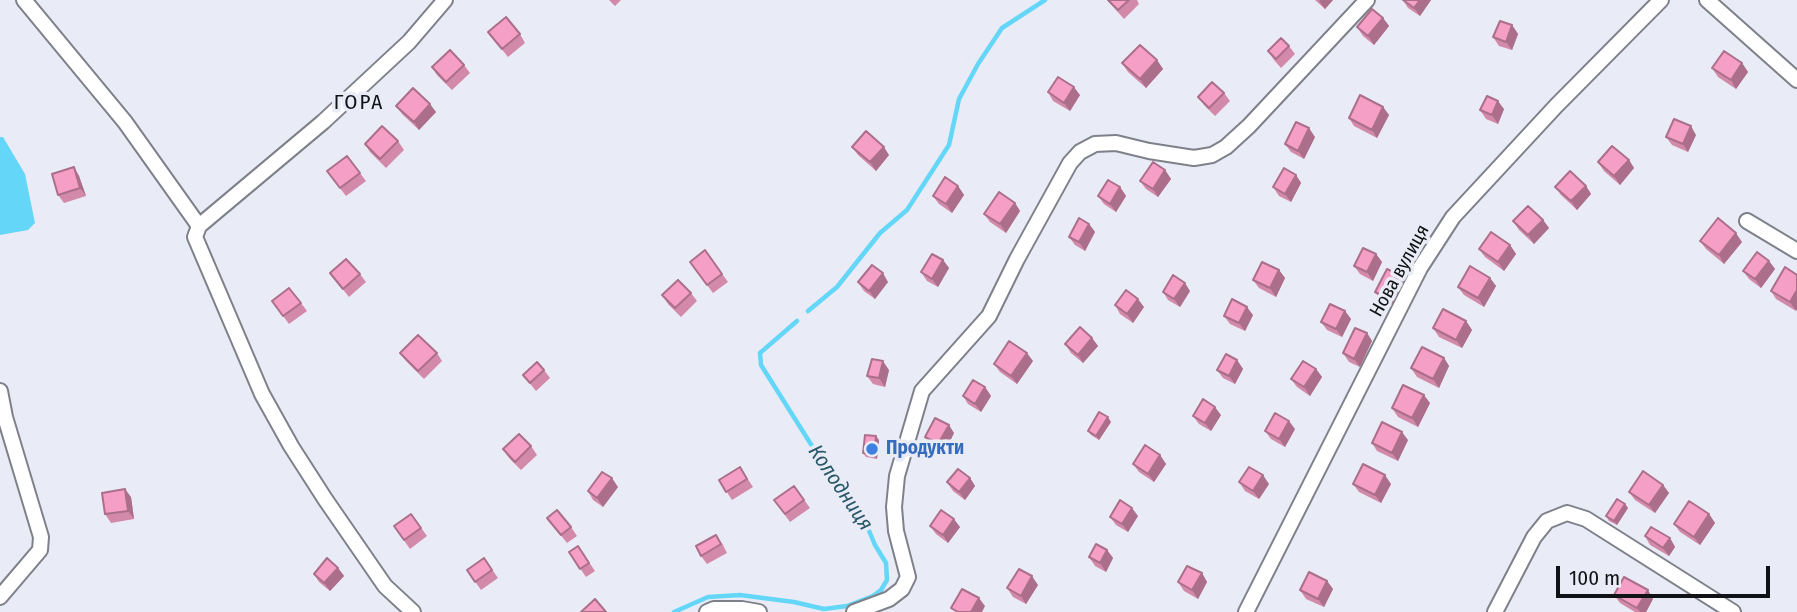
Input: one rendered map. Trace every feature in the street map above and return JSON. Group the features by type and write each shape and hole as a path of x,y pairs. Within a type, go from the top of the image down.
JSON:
{"street":[{"path":"24,0 125,122 199,226"},
{"path":"413,612 385,586 325,499 262,394 195,237 199,226 323,122 410,42 445,0"},
{"path":"854,612 889,599 902,589 908,578 894,507 897,476 922,391 989,316 1070,163 1080,152 1095,144 1116,143 1194,158 1212,155 1249,127 1367,0"},
{"name":"Нова вулиця","path":"1245,612 1420,268 1453,217 1556,106 1661,0"},
{"path":"1707,0 1797,80"},
{"path":"1747,221 1797,251"},
{"path":"0,391 5,417 41,537 40,551 0,597"},
{"path":"1495,612 1534,537 1547,521 1567,513 1586,519 1732,612"},
{"path":"707,612 714,609 759,612"}],"water":[{"path":"0,137 3,137 25,174 35,223 28,230 0,235"}],"building":[{"path":"1108,0 1129,0 1118,10"},
{"path":"1403,0 1420,0 1414,8"},
{"path":"1372,9 1383,18 1368,36 1357,27"},
{"path":"506,17 520,34 502,49 488,32"},
{"path":"1500,21 1512,25 1506,42 1493,37"},
{"path":"1281,38 1289,46 1276,59 1268,51"},
{"path":"1140,45 1157,60 1140,79 1122,63"},
{"path":"450,50 464,65 446,82 432,67"},
{"path":"1724,51 1742,63 1731,80 1712,68"},
{"path":"1058,77 1074,87 1064,103 1048,92"},
{"path":"1212,82 1224,93 1209,108 1198,97"},
{"path":"413,88 430,104 414,122 396,106"},
{"path":"1360,95 1383,107 1372,130 1349,118"},
{"path":"1487,96 1498,101 1492,115 1480,110"},
{"path":"1674,119 1691,126 1683,144 1666,137"},
{"path":"1296,122 1309,128 1298,151 1285,144"},
{"path":"382,126 398,141 380,159 365,144"},
{"path":"866,131 884,147 870,162 852,147"},
{"path":"1612,146 1629,160 1614,176 1598,162"},
{"path":"347,156 360,173 340,188 327,171"},
{"path":"1153,162 1165,170 1153,189 1140,181"},
{"path":"74,167 80,188 58,195 52,174"},
{"path":"1284,168 1296,175 1285,194 1273,187"},
{"path":"1570,171 1586,186 1571,201 1555,187"},
{"path":"945,177 958,186 946,204 933,196"},
{"path":"1108,180 1120,187 1110,204 1098,196"},
{"path":"999,192 1015,203 1000,224 984,214"},
{"path":"1528,206 1543,220 1528,235 1513,221"},
{"path":"1079,218 1089,224 1079,242 1069,237"},
{"path":"1718,218 1736,233 1719,255 1700,241"},
{"path":"1491,232 1510,245 1498,262 1479,249"},
{"path":"1363,248 1376,254 1367,272 1354,266"},
{"path":"705,250 722,274 707,285 690,262"},
{"path":"1757,252 1769,261 1755,279 1743,271"},
{"path":"932,254 943,260 932,279 921,272"},
{"path":"346,259 360,274 343,289 330,273"},
{"path":"1262,262 1279,270 1270,288 1253,280"},
{"path":"872,265 883,273 869,291 858,282"},
{"path":"1470,266 1490,278 1478,298 1458,287"},
{"path":"1785,267 1797,275 1797,290 1790,302 1771,291"},
{"path":"1387,269 1397,274 1385,297 1375,292"},
{"path":"1173,275 1185,283 1174,299 1163,292"},
{"path":"678,280 691,293 675,308 662,295"},
{"path":"289,288 301,303 283,316 272,301"},
{"path":"1126,290 1138,299 1127,314 1115,305"},
{"path":"1232,299 1247,307 1239,323 1224,316"},
{"path":"1330,304 1345,311 1336,329 1321,322"},
{"path":"1443,309 1466,321 1456,340 1433,328"},
{"path":"1080,327 1092,338 1078,355 1065,344"},
{"path":"1355,328 1367,333 1354,359 1343,353"},
{"path":"418,335 437,353 418,371 400,353"},
{"path":"1009,341 1027,353 1011,376 994,364"},
{"path":"1422,347 1444,358 1433,379 1411,368"},
{"path":"1226,354 1237,360 1229,376 1217,370"},
{"path":"872,359 883,361 879,378 867,376"},
{"path":"1303,361 1316,369 1304,387 1291,379"},
{"path":"537,362 544,370 530,383 523,375"},
{"path":"973,380 985,387 975,404 963,396"},
{"path":"1403,385 1424,395 1412,418 1392,408"},
{"path":"1203,399 1215,407 1205,423 1193,416"},
{"path":"1099,412 1108,417 1096,436 1088,431"},
{"path":"1275,413 1289,421 1279,439 1265,431"},
{"path":"935,418 949,425 938,444 925,437"},
{"path":"1382,422 1402,432 1392,453 1372,443"},
{"path":"519,434 531,446 515,462 503,449"},
{"path":"865,435 876,436 874,455 863,453"},
{"path":"1145,445 1160,455 1148,474 1133,464"},
{"path":"1363,464 1385,475 1375,495 1353,484"},
{"path":"740,467 747,479 726,492 719,480"},
{"path":"1249,467 1263,475 1253,491 1239,482"},
{"path":"958,469 970,478 959,492 947,482"},
{"path":"1643,471 1663,485 1649,505 1629,492"},
{"path":"602,472 612,478 597,498 588,491"},
{"path":"794,486 804,500 785,514 774,500"},
{"path":"125,489 128,511 105,514 102,493"},
{"path":"1617,499 1625,504 1614,521 1606,516"},
{"path":"1120,500 1132,508 1122,524 1110,517"},
{"path":"1689,501 1709,514 1694,537 1674,524"},
{"path":"557,510 571,527 561,535 547,518"},
{"path":"941,510 954,519 943,535 930,526"},
{"path":"411,514 421,528 404,540 394,526"},
{"path":"1651,527 1670,538 1663,548 1645,536"},
{"path":"716,535 721,544 701,556 696,546"},
{"path":"1096,544 1107,550 1100,563 1089,557"},
{"path":"578,546 589,563 580,569 569,552"},
{"path":"327,558 338,568 324,583 314,574"},
{"path":"484,558 492,570 475,582 467,570"},
{"path":"1187,566 1202,573 1192,590 1178,582"},
{"path":"1019,569 1032,576 1021,596 1007,588"},
{"path":"1309,572 1327,581 1318,599 1300,590"},
{"path":"1624,577 1648,590 1637,608 1614,595"},
{"path":"962,589 979,598 971,612 958,612 951,608"},
{"path":"595,599 606,612 581,612"}],"waterway":[{"name":"Колодниця","path":"808,311 837,287 880,233 907,210 949,145 959,99 978,64 1002,28 1045,0"},
{"name":"Колодниця","path":"674,612 708,597 740,595 824,609 847,606 873,596 887,580 886,563 862,514 836,484 761,365 760,353 797,321"}],"place":[{"name":"Продукти","path":"872,449"}],"district":[{"name":"ГОРА","path":"359,103"}]}
